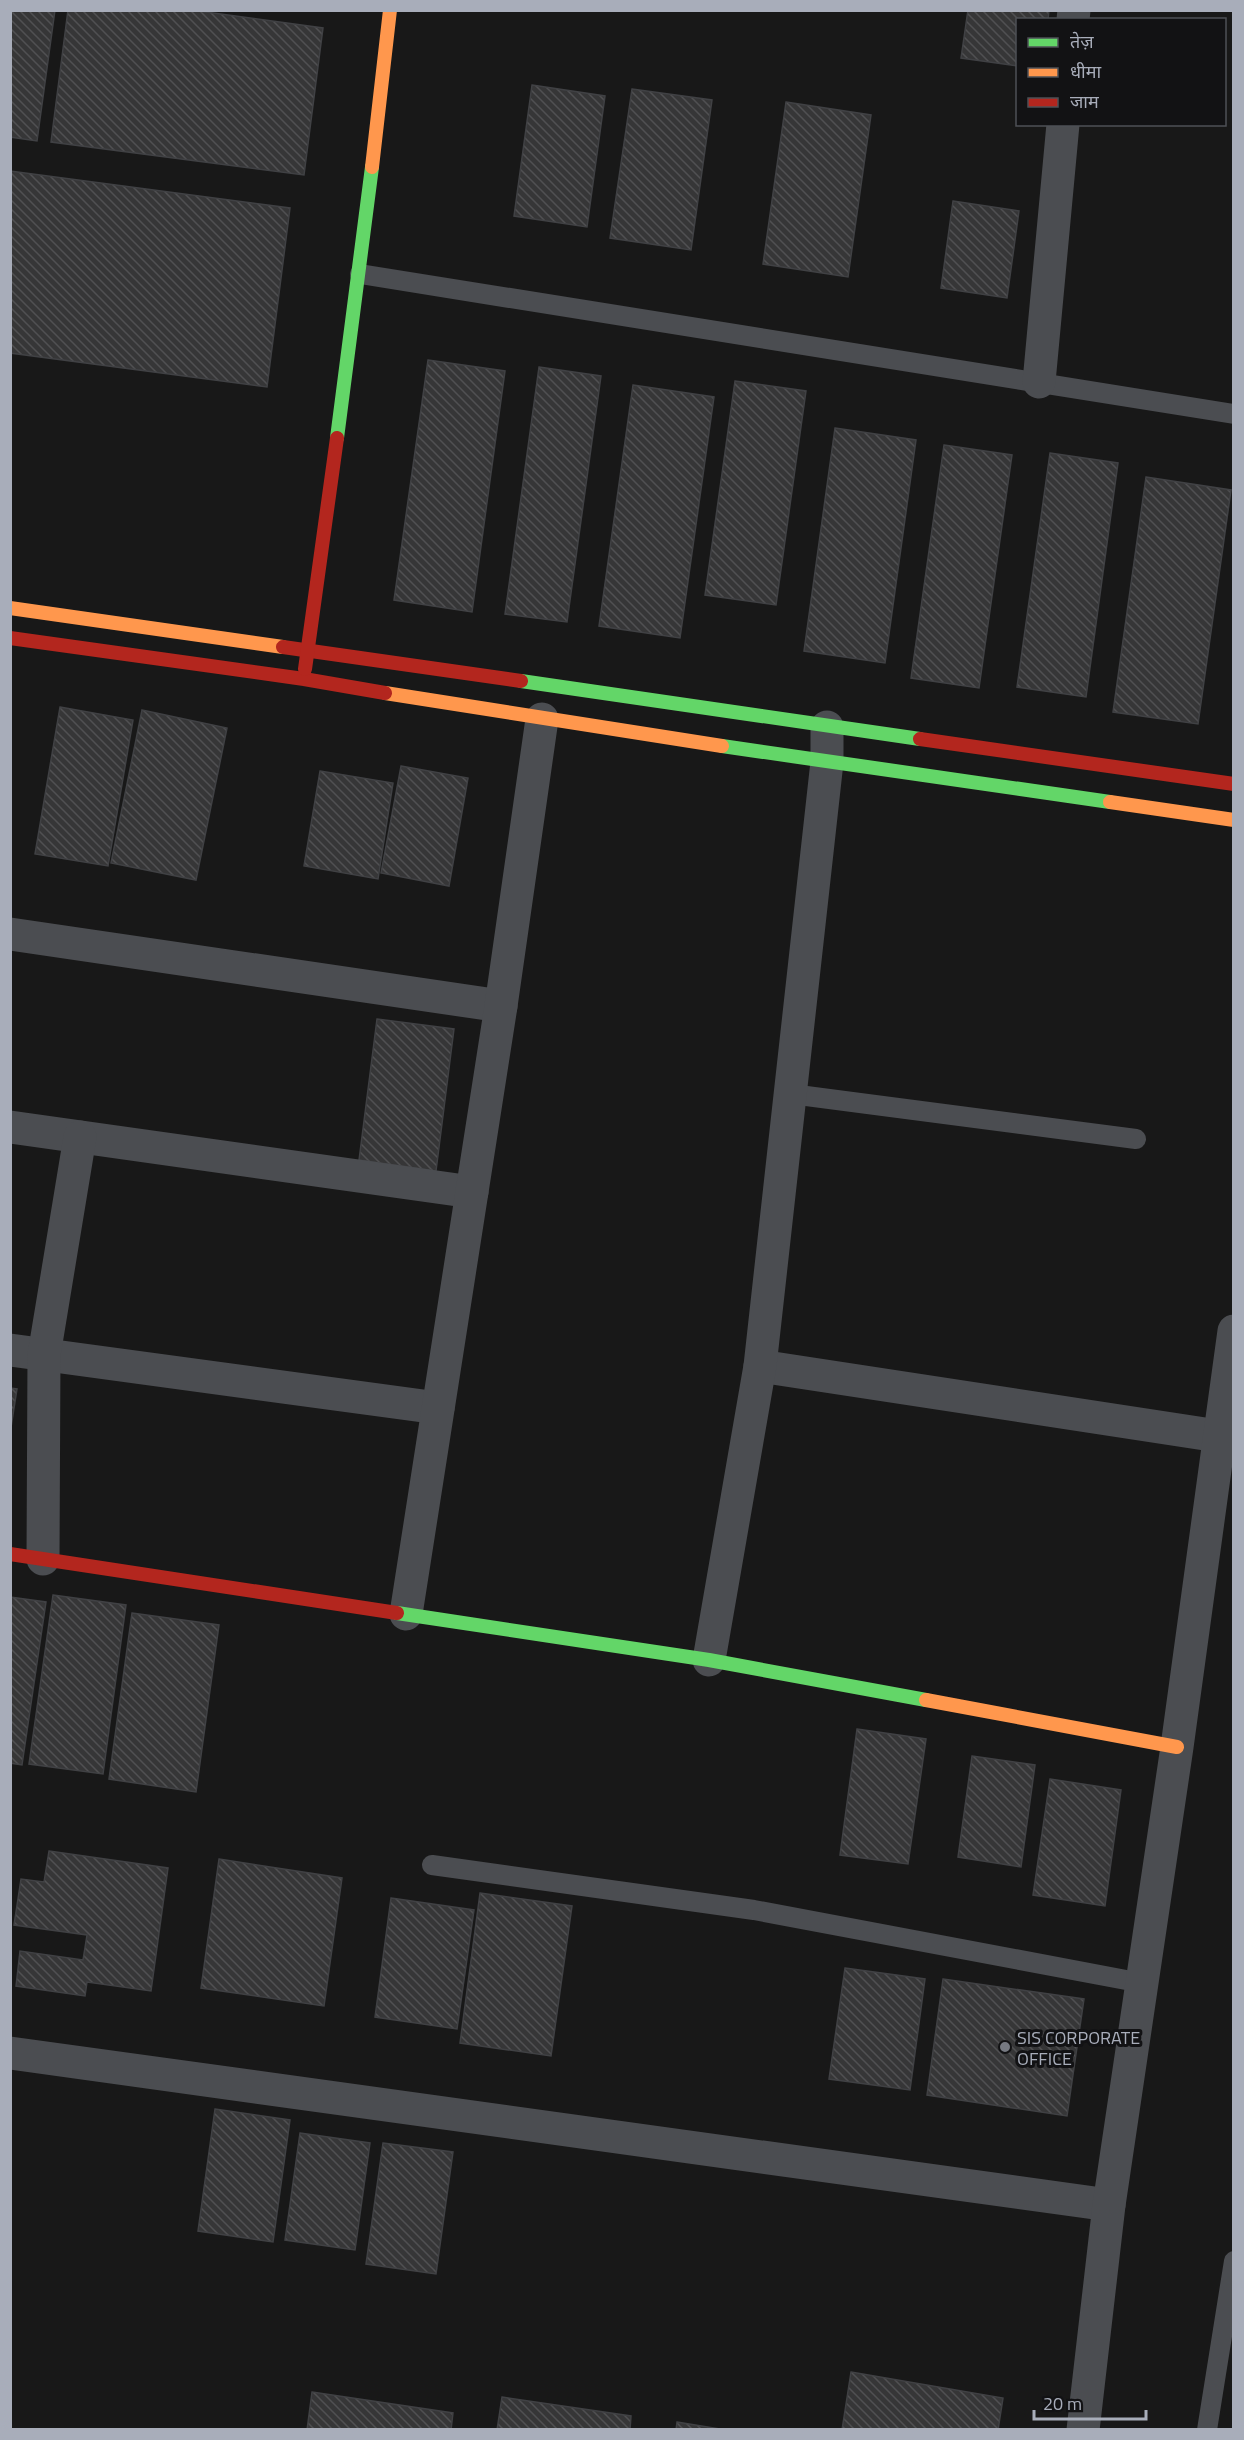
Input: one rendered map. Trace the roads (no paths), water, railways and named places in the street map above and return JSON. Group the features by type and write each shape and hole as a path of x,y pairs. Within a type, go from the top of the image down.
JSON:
{"street":[{"path":"304,680 360,274 390,10"},
{"path":"1039,382 1063,126"},
{"path":"10,608 309,649 827,727 1233,784"},
{"path":"10,638 304,680 827,762 1233,820"},
{"path":"406,1614 501,1006 542,719"},
{"path":"709,1660 760,1366 792,1094 827,762 827,727"},
{"path":"10,934 501,1006"},
{"path":"10,1127 472,1192"},
{"path":"43,1559 44,1355 80,1137"},
{"path":"1083,2430 1109,2205 1176,1747 1233,1331"},
{"path":"10,1350 438,1408"},
{"path":"760,1366 1218,1436"},
{"path":"10,1554 709,1660 1176,1747"},
{"path":"10,2053 1109,2205"}],"lane":[{"path":"360,274 1233,414"},
{"path":"792,1094 1136,1139"},
{"path":"432,1865 754,1910 1142,1983"},
{"path":"1207,2430 1233,2261"}],"place":[{"name":"SIS CORPORATE OFFICE","path":"1005,2047"}]}
